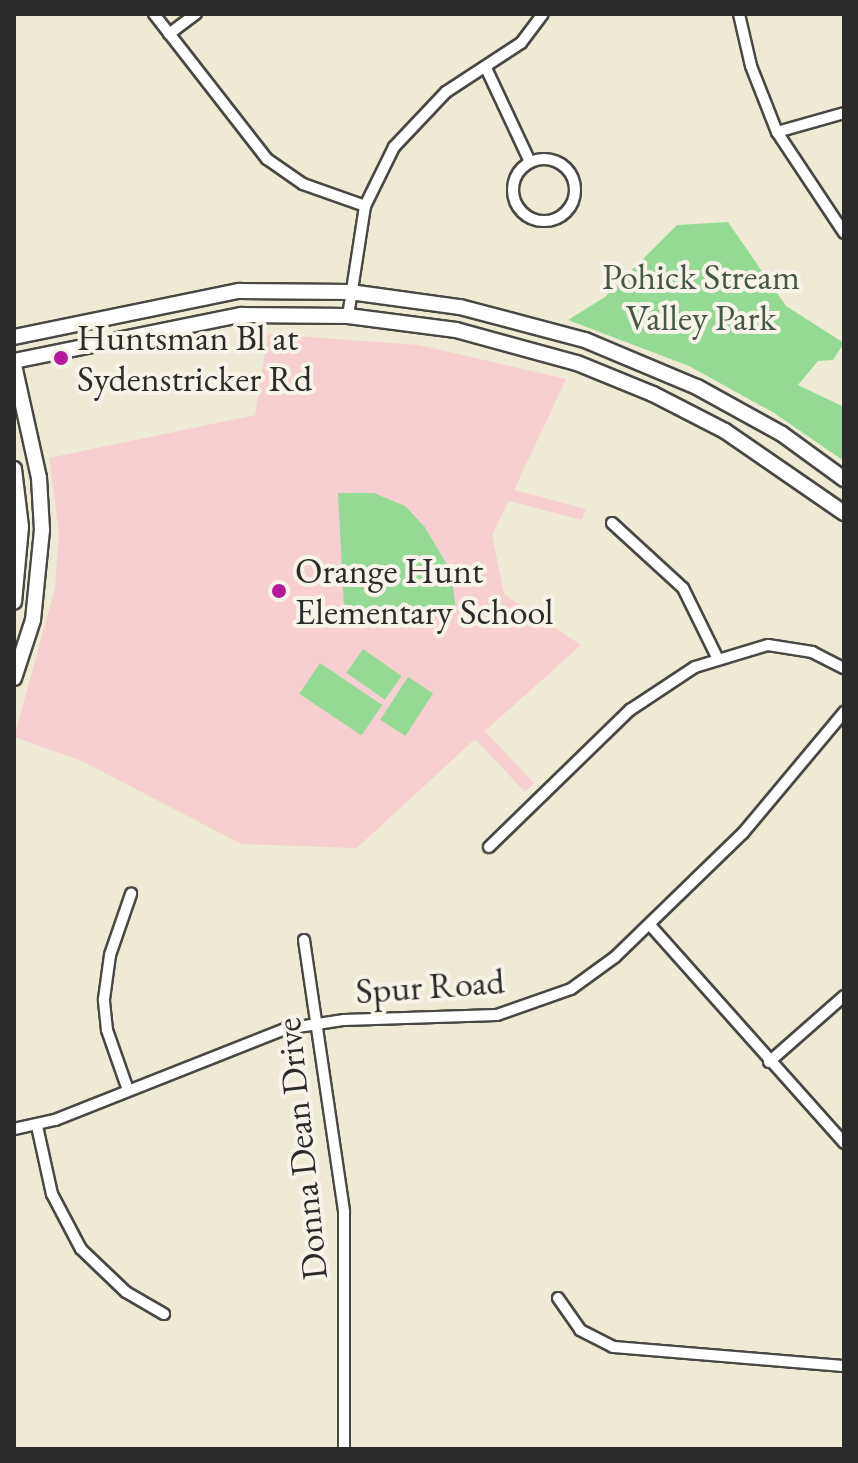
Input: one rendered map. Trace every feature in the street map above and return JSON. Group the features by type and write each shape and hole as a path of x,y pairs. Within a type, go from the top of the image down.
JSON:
{"street":[{"path":"154,14 267,159 303,184 365,206"},
{"path":"169,34 196,14"},
{"path":"348,316 365,206 409,127 446,92 521,43 543,14"},
{"path":"739,14 759,90 777,132 844,233"},
{"path":"486,68 530,162"},
{"path":"777,132 844,113"},
{"path":"556,161 574,180 571,206 558,218 532,219 515,200 517,174 530,162 556,161"},
{"path":"14,337 211,294 350,292 497,315 619,353 725,401 844,479"},
{"path":"14,678 33,620 42,530 39,478 14,363 215,317 348,316 491,338 610,375 725,431 844,513"},
{"path":"14,469 21,527 14,602"},
{"path":"612,523 655,557 683,588 717,657"},
{"path":"489,847 630,710 717,657 776,645 825,656 844,668"},
{"name":"Spur Road","path":"14,1129 37,1126 251,1039 317,1024 473,1018 523,1009 586,980 650,925 774,800 844,712"},
{"path":"128,1090 107,1030 104,999 110,955 131,894"},
{"path":"650,925 844,1143"},
{"name":"Donna Dean Drive","path":"304,940 344,1212 344,1449"},
{"path":"769,1062 844,996"},
{"path":"37,1126 52,1194 81,1249 126,1292 164,1314"},
{"path":"558,1298 580,1330 613,1347 844,1366"}],"shaded area":[{"name":"Orange Hunt Elementary School","path":"268,334 419,345 566,379 514,490 586,509 582,520 509,501 492,535 504,594 581,645 485,731 534,783 525,792 475,739 357,848 241,844 82,761 14,737 55,588 59,533 49,458 255,415"}],"green space":[{"name":"Pohick Stream Valley Park","path":"728,222 786,306 844,343 833,360 818,361 798,385 844,407 844,461 774,413 689,366 568,320 605,297 677,225"},
{"path":"338,493 374,493 405,506 424,526 451,571 456,610 354,615 344,606"},
{"path":"363,649 402,676 385,700 346,673"},
{"path":"320,663 382,705 361,736 299,694"},
{"path":"408,677 433,693 405,736 380,720"}],"place":[{"name":"Huntsman Bl at Sydenstricker Rd","path":"61,358"},
{"name":"Orange Hunt Elementary School","path":"279,591"}]}
